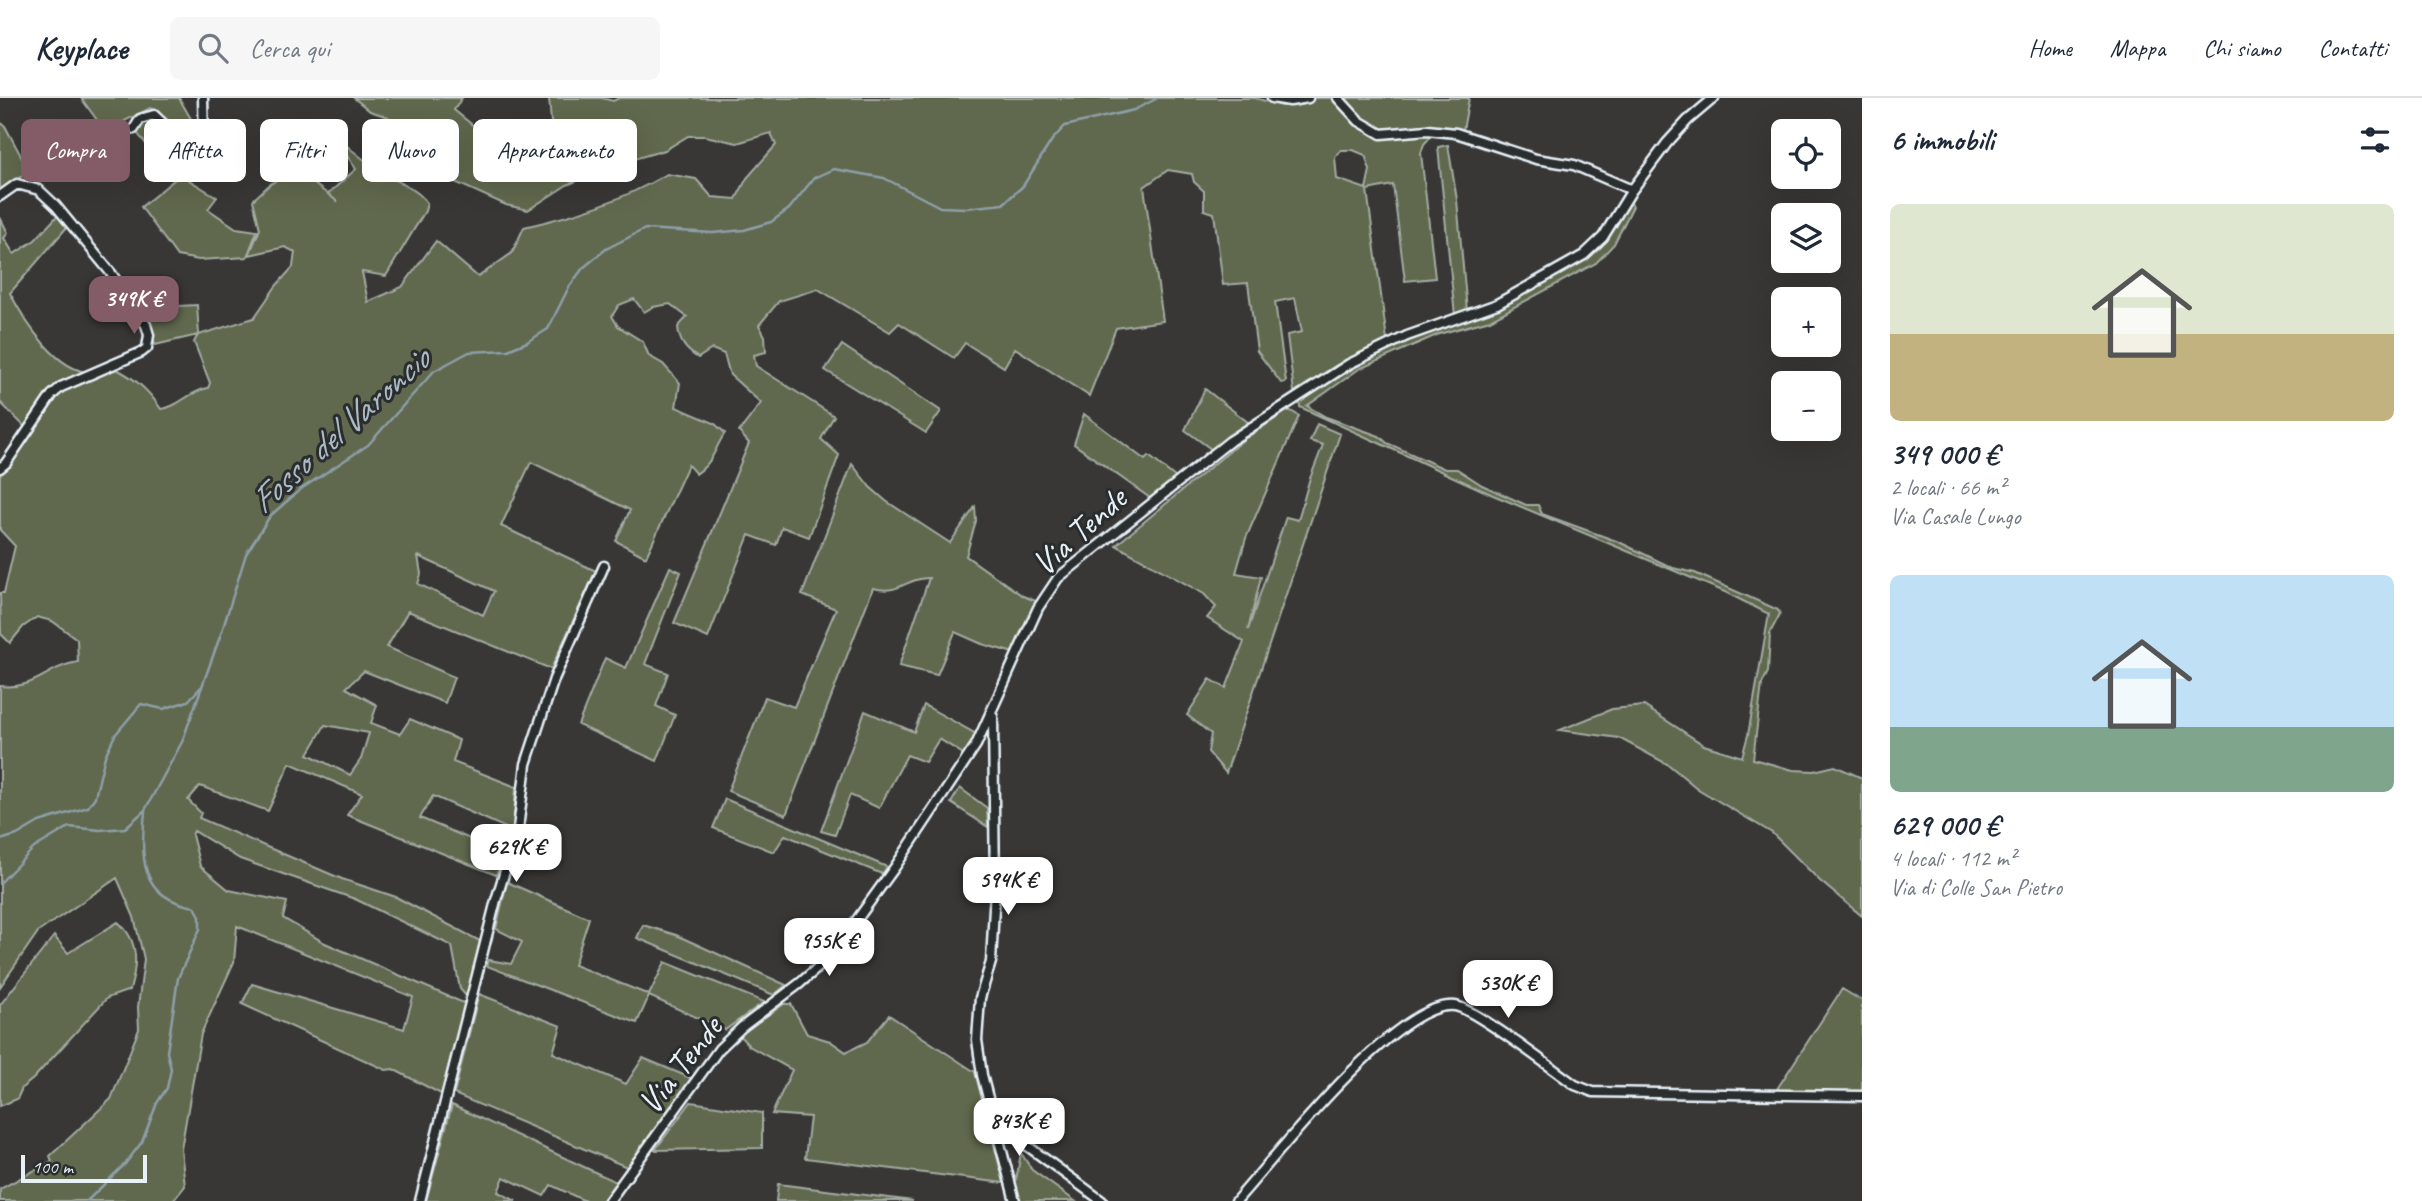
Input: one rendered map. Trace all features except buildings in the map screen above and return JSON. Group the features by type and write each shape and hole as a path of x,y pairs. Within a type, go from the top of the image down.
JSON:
{"street":[{"path":"134,129 140,119 154,115 206,166 212,165 213,157 204,139 203,98"},
{"path":"1272,98 1290,102 1308,98"},
{"path":"1338,98 1359,121 1381,134 1427,130 1456,133 1536,159 1574,165 1632,190"},
{"name":"Via Tende","path":"609,1201 719,1049 742,1027 792,990 830,957 976,745 993,713 1038,608 1051,587 1069,567 1230,441 1338,371 1389,343 1497,304 1584,255 1603,237 1632,190 1679,128 1714,98"},
{"path":"0,196 16,184 39,190 56,206 111,273 146,325 149,335 147,348 142,352 76,380 52,395 0,468"},
{"path":"420,1201 496,900 518,829 526,764 554,679 604,566"},
{"path":"993,713 995,889 990,962 976,1023 982,1075 1015,1201"},
{"path":"1237,1201 1369,1052 1408,1021 1448,1006 1472,1013 1575,1085 1593,1092 1862,1096"},
{"path":"994,1121 1102,1201"}],"green space":[{"path":"81,98 179,98 191,119 165,119 150,108 128,119 96,119"},
{"path":"354,98 462,98 454,110 473,125 473,182 574,182 528,210 506,205 455,182 459,182 459,119 388,117 370,111"},
{"path":"549,98 602,98 613,101 619,98 1255,98 1282,106 1296,106 1305,98 1469,98 1463,130 1440,126 1424,144 1421,153 1435,278 1405,281 1393,185 1367,190 1387,340 1335,366 1294,392 1287,335 1302,332 1295,298 1275,302 1286,382 1281,383 1257,351 1248,283 1223,285 1214,213 1204,210 1204,191 1194,182 1192,174 1168,170 1144,187 1163,321 1116,328 1089,396 1015,348 1004,367 965,343 954,358 899,323 890,332 818,289 779,301 759,325 765,336 766,352 754,355 756,366 834,416 821,439 839,455 809,537 782,527 776,545 749,535 708,638 674,623 749,443 739,432 761,403 730,375 724,354 712,349 698,358 687,349 678,327 687,317 670,304 653,307 644,312 634,299 619,305 612,316 618,326 643,342 649,356 663,364 680,383 676,407 714,423 725,433 702,469 696,474 688,465 646,557 616,541 630,510 531,462 501,526 596,571 551,669 408,611 387,647 454,677 445,703 364,671 346,688 377,705 371,723 400,734 410,719 459,740 453,762 516,787 513,831 433,796 420,818 506,854 496,875 347,815 362,794 290,763 268,811 200,786 188,800 201,813 199,818 342,879 396,897 480,941 467,997 460,989 452,946 355,899 240,859 194,831 192,835 200,866 229,890 287,902 283,918 325,943 466,1004 441,1094 393,1069 386,1070 242,1004 252,984 404,1029 413,997 237,926 234,962 201,1034 181,1149 185,1186 173,1201 0,1201 0,1189 52,1161 50,1156 111,1099 139,1029 138,1007 144,959 134,917 117,878 38,932 0,987 0,686 23,685 57,668 78,662 77,639 52,621 37,617 23,627 10,643 1,634 0,593 4,593 15,546 0,530 0,473 12,461 11,455 28,430 0,402 0,217 8,233 4,238 14,254 35,240 59,214 68,226 10,293 44,344 69,366 82,371 96,372 111,366 119,370 145,389 161,409 208,388 210,383 194,342 198,335 155,345 149,320 140,308 197,305 199,335 254,318 293,267 295,252 285,247 249,255 260,229 253,200 274,182 312,182 338,202 328,194 341,182 348,182 348,176 356,169 348,157 348,147 362,159 362,182 399,182 412,189 427,203 425,211 386,276 362,272 368,302 402,287 436,241 478,277 512,253 524,227 598,206 667,174 696,179 712,197 736,199 747,178 776,145 771,133 737,143 705,136 688,136 665,150 637,158 637,119 551,119","holes":["1341,150 1353,150 1365,155 1370,170 1366,189 1337,179 1335,157","418,556 494,591 483,615 418,584 421,574","325,725 369,733 361,759 350,775 308,754"]},
{"path":"0,122 5,126 21,156 21,177 0,191"},
{"path":"144,122 144,141 137,133"},
{"path":"1448,145 1457,200 1467,311 1455,316 1438,147"},
{"path":"171,182 192,182 217,197 208,209 236,228 257,231 247,257 199,260 177,256 141,207"},
{"path":"1630,202 1633,206 1614,244 1596,263 1490,320 1439,334 1359,369 1307,406 1326,417 1379,436 1387,443 1445,469 1457,469 1482,485 1526,505 1538,505 1542,514 1619,542 1673,568 1695,573 1778,610 1780,614 1770,633 1768,672 1762,684 1753,759 1793,770 1814,771 1835,766 1862,778 1862,916 1820,881 1772,833 1698,789 1669,765 1619,738 1560,730 1612,709 1644,706 1704,745 1742,757 1769,614 1725,592 1493,495 1300,407 1299,400 1389,348 1491,310 1587,259 1601,247"},
{"path":"842,345 941,411 926,433 825,370"},
{"path":"1205,389 1249,423 1211,449 1185,430"},
{"path":"1289,410 1299,416 1246,538 1236,573 1261,577 1248,630 1286,517 1298,520 1323,445 1310,441 1317,424 1340,434 1226,773 1208,752 1211,734 1187,715 1210,679 1226,688 1244,642 1207,618 1216,607 1204,594 1116,545 1243,440"},
{"path":"1084,414 1145,460 1149,456 1176,478 1150,498 1074,444"},
{"path":"852,464 870,487 886,501 950,543 975,507 976,521 966,556 1023,596 1036,601 1017,654 982,644 955,632 937,675 899,666 929,578 897,588 873,588 786,815 728,791 765,697 794,707 836,609 802,595"},
{"path":"670,567 681,572 645,664 668,673 656,706 675,715 657,761 578,725 605,658 626,668"},
{"path":"924,705 976,734 965,755 939,739 925,762 907,755 879,808 850,795 835,835 821,831 865,711 914,732"},
{"path":"960,788 987,808 988,827 951,803"},
{"path":"725,799 887,867 882,874 785,835 774,852 713,828"},
{"path":"507,882 589,918 574,965 649,995 665,962 764,1002 725,1030 649,996 637,1023 487,966 489,960 511,964 522,942 496,929"},
{"path":"118,922 130,937 135,954 130,990 107,998 22,1088 17,1099 0,1106 0,1005 54,936 68,953"},
{"path":"643,925 676,935 786,985 774,995 637,938"},
{"path":"1842,989 1862,1001 1862,1092 1775,1092"},
{"path":"479,994 561,1026 553,1053 626,1084 643,1058 693,1079 627,1167 454,1094"},
{"path":"784,1004 791,1004 807,1034 830,1041 846,1052 867,1042 889,1015 975,1072 1004,1183 805,1158 810,1117 772,1114 792,1070 749,1046 739,1035"},
{"path":"691,1102 762,1113 762,1148 655,1150"},
{"path":"452,1105 616,1182 602,1201 585,1201 551,1185 544,1196 504,1177 498,1192 516,1201 426,1201"},
{"path":"1021,1153 1032,1170 1075,1201 1018,1201 1014,1191"},
{"path":"778,1184 913,1201 776,1201"}],"waterway":[{"name":"Fosso del Varoncio","path":"0,883 34,848 69,827 100,830 125,828 145,810 182,742 246,554 270,516 301,489 368,445 434,371 469,352 508,350 548,329 569,287 583,268 606,249 645,229 713,233 744,230 771,222 789,209 814,178 834,169 884,178 940,207 966,208 1003,204 1023,186 1052,140 1065,126 1134,110 1158,98"},
{"name":"Fosso del Varoncio","path":"0,840 17,835 39,822 88,807 95,797 105,756 115,735 141,704 163,709 188,701 201,687"},
{"name":"Fosso del Varoncio","path":"87,1201 125,1164 142,1142 157,1103 167,1088 171,1069 167,1052 178,978 200,929 200,916 195,907 163,895 153,885 147,873 143,844 145,811"}]}
